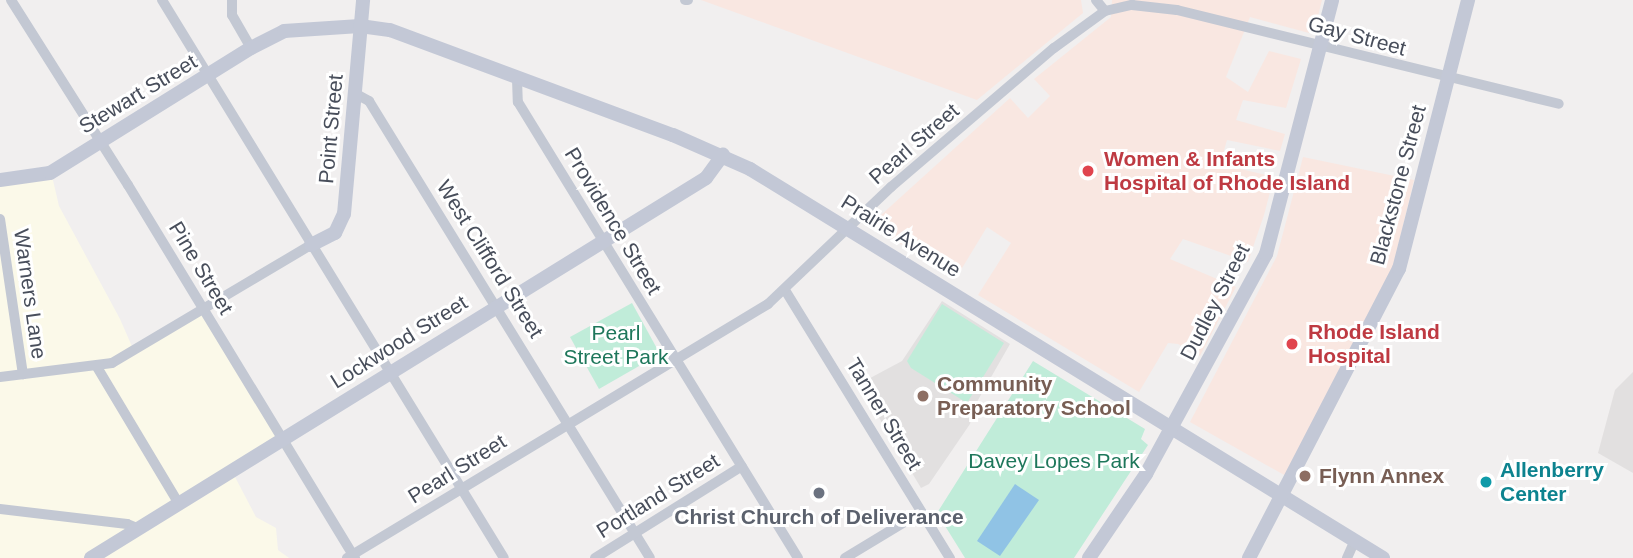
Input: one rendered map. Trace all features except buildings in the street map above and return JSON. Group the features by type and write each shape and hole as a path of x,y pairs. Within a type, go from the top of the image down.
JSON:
{"street":[{"name":"Pine Street","path":"11,0 204,309 352,557"},
{"path":"162,0 311,246 464,488 504,558"},
{"path":"232,0 232,15 251,48"},
{"name":"Point Street","path":"311,246 335,233 344,214 363,0"},
{"path":"1096,0 1105,11"},
{"name":"Dudley Street","path":"1089,558 1146,474 1266,254 1332,0"},
{"name":"Blackstone Street","path":"1249,558 1399,269 1468,0"},
{"name":"Gay Street","path":"1105,11 1132,5 1177,10 1447,79 1559,104"},
{"name":"Pearl Street","path":"352,557 567,423 768,304 891,187 1044,57 1105,11"},
{"name":"Prairie Avenue","path":"292,29 360,26 420,39 517,79 723,155 779,185 1383,558"},
{"name":"Stewart Street","path":"0,180 50,173 251,48 292,29"},
{"name":"Providence Street","path":"517,79 519,102 797,558"},
{"name":"West Clifford Street","path":"356,94 369,101 650,558"},
{"name":"Lockwood Street","path":"91,558 706,178 723,155"},
{"name":"Warners Lane","path":"0,219 23,374"},
{"path":"0,377 97,367 124,358 311,246"},
{"name":"Tanner Street","path":"785,290 950,558"},
{"path":"97,367 179,504"},
{"name":"Portland Street","path":"595,558 742,466"},
{"path":"0,509 127,524 137,528"},
{"path":"845,558 921,512"},
{"path":"1347,558 1355,540"}],"shaded area":[{"path":"701,0 1081,0 1083,13 977,100"},
{"name":"Women & Infants Hospital of Rhode Island","path":"1112,0 1322,0 1315,28 1309,33 1250,17 1226,77 1248,92 1269,51 1301,59 1286,108 1243,100 1236,120 1285,134 1280,151 1227,140 1220,164 1274,177 1264,215 1248,262 1183,239 1170,259 1236,287 1200,356 1178,344 1168,343 1139,392 978,295 1011,243 987,227 956,278 870,225 1010,98 1028,118 1050,96 1034,79 1111,17"},
{"name":"Rhode Island Hospital","path":"1303,157 1414,180 1393,267 1286,476 1190,422 1277,256"},
{"path":"52,176 59,206 120,319 134,351 202,313 285,437 234,475 256,517 276,528 278,550 289,558 0,558 0,182"},
{"name":"Community Preparatory School","path":"942,301 1010,344 974,407 970,424 929,484 921,488 859,384 902,361"},
{"path":"1633,372 1633,473 1598,453 1615,390"}],"green space":[{"name":"Pearl Street Park","path":"632,303 660,354 599,389 570,337"},
{"path":"942,304 1004,343 967,403 911,368 907,361"},
{"name":"Davey Lopes Park","path":"1033,361 1145,429 1141,439 1148,445 1074,558 965,558 937,513"}],"water":[{"path":"1015,484 1039,500 1000,556 977,541"}],"place":[{"name":"Women & Infants Hospital of Rhode Island","path":"1088,171"},
{"name":"Rhode Island Hospital","path":"1292,344"},
{"name":"Community Preparatory School","path":"923,396"},
{"name":"Flynn Annex","path":"1305,476"},
{"name":"Allenberry Center","path":"1486,482"},
{"name":"Christ Church of Deliverance","path":"819,493"}]}
